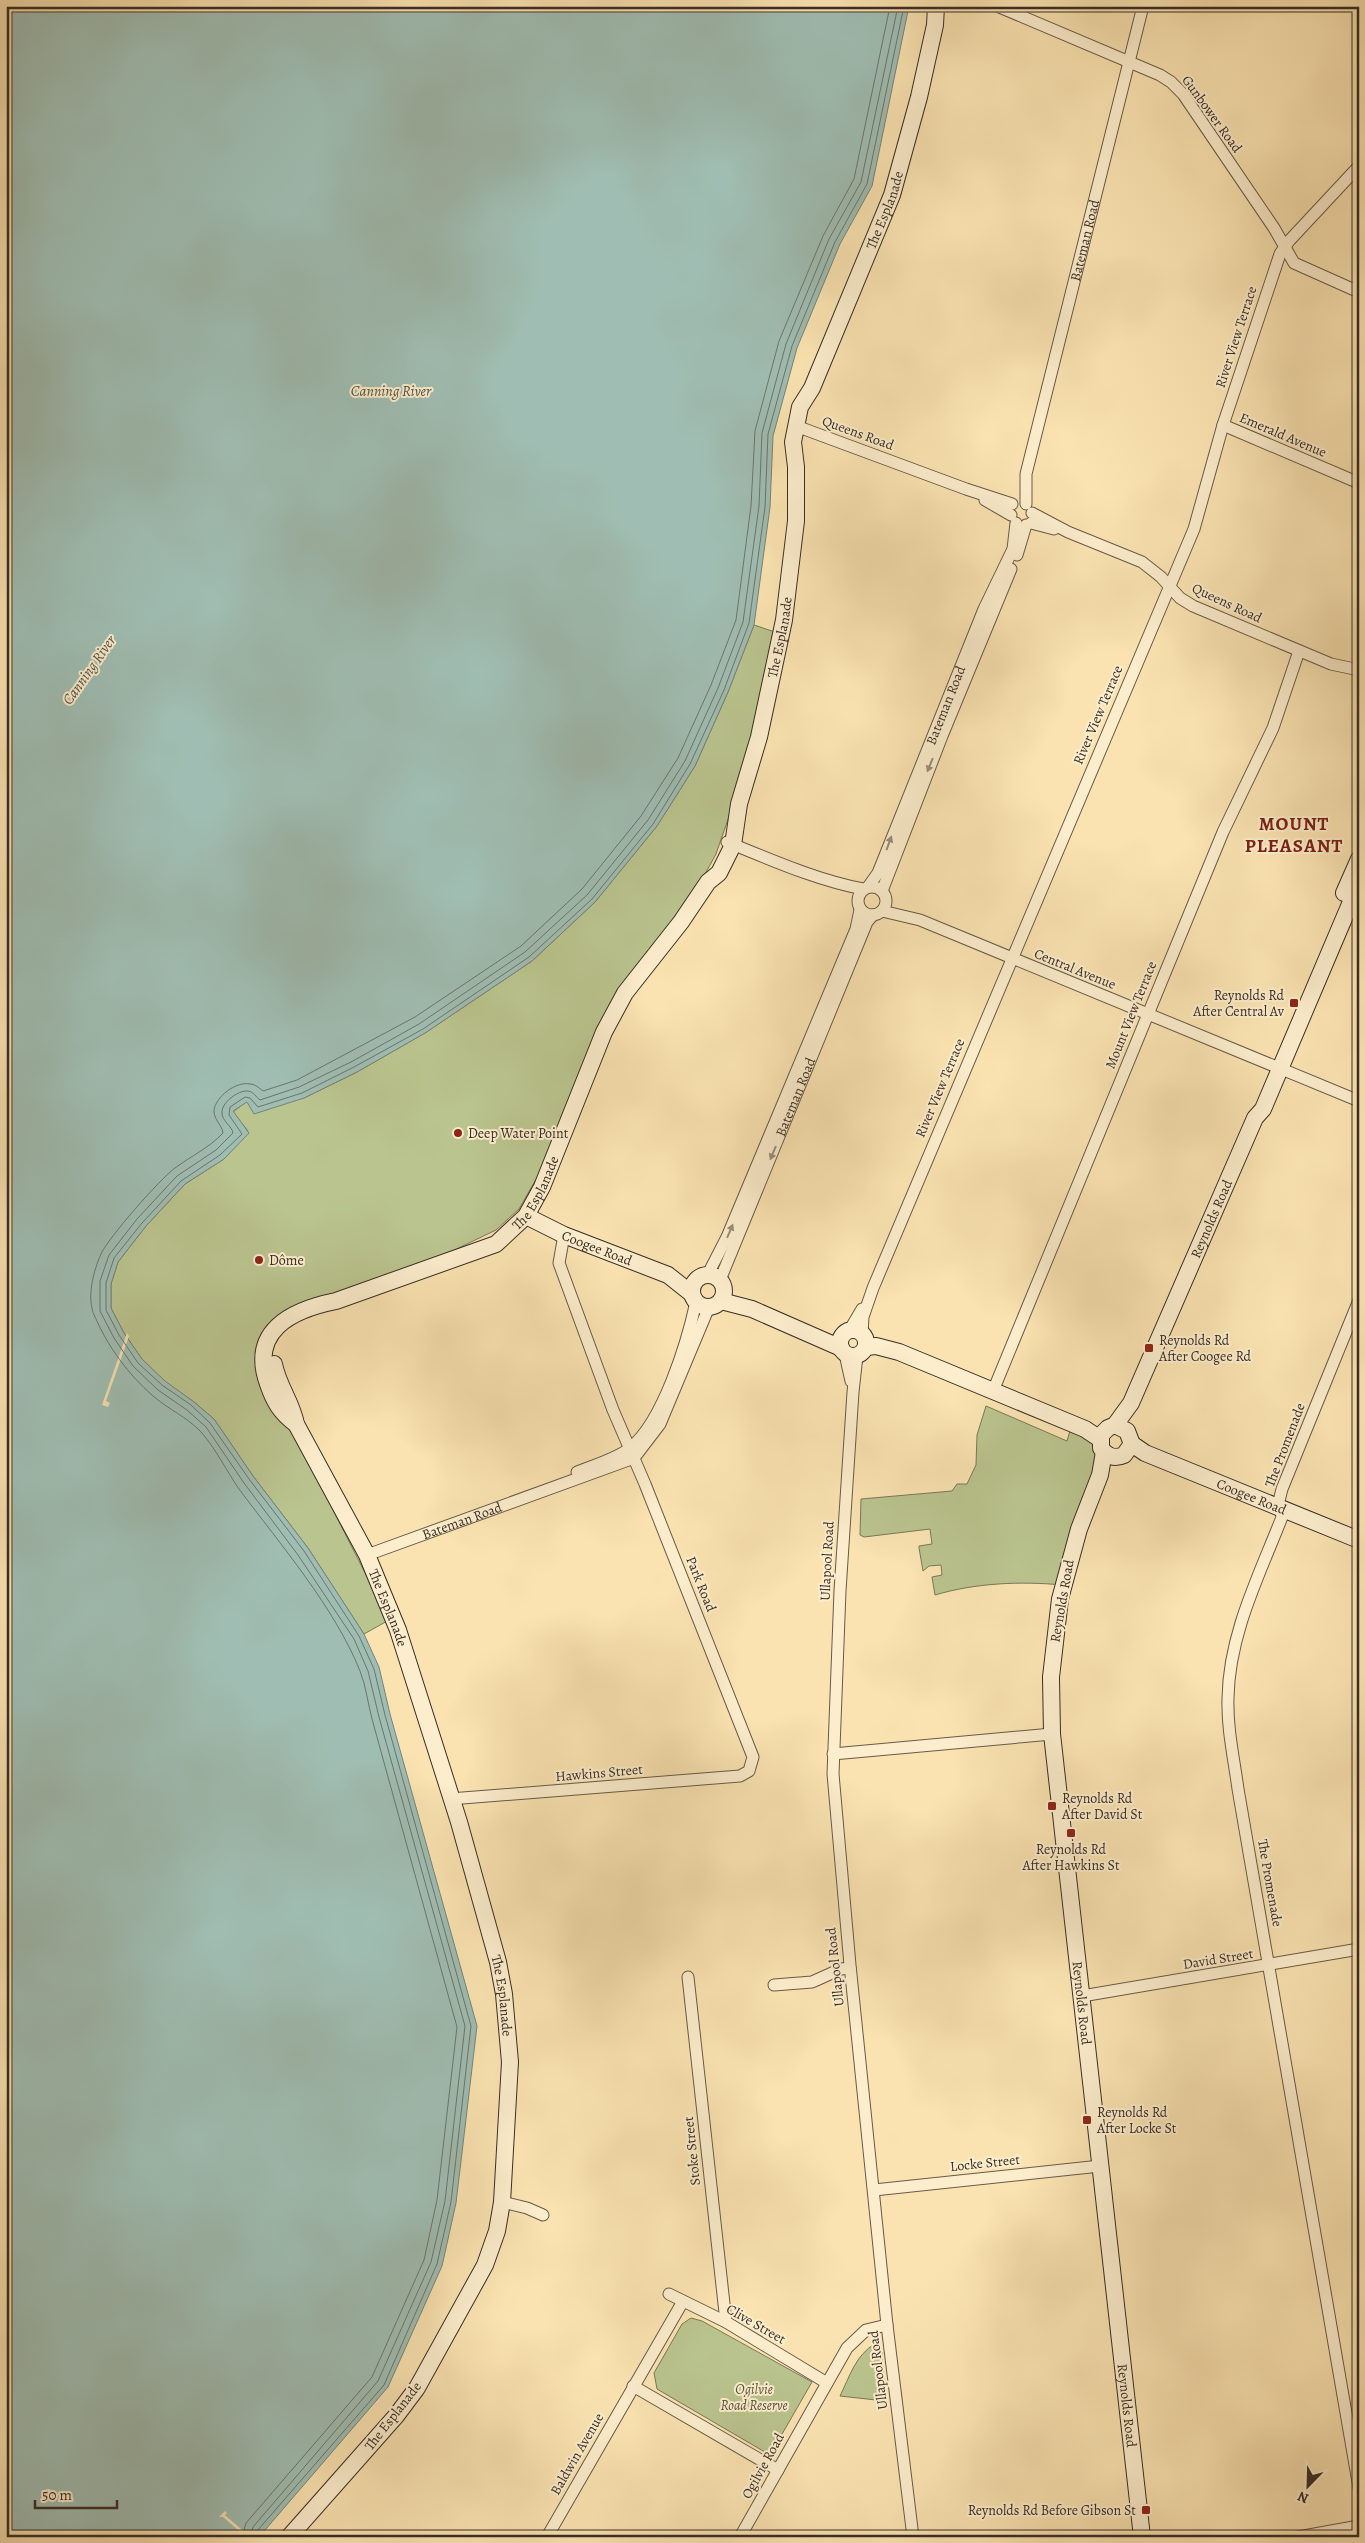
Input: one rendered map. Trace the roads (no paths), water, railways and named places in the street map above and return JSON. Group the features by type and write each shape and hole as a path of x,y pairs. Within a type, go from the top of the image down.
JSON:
{"street":[{"name":"The Esplanade","path":"289,2537 396,2416 417,2388 485,2265 497,2231 502,2202 510,2062 504,1994 498,1962 459,1822 450,1799 398,1630 367,1555 296,1424 282,1413 274,1400 264,1370 264,1350 276,1328 295,1313 316,1305 336,1302 496,1244 526,1216 542,1187 604,1032 625,992 681,922 708,882 719,873 759,737 784,620 796,520 796,467 800,428 812,388 892,195 919,98 935,24 936,6"},
{"name":"The Esplanade","path":"935,24 945,6"},
{"name":"Gunbower Road","path":"997,6 1160,75 1178,88 1274,228 1294,262 1359,292"},
{"name":"Bateman Road","path":"367,1555 558,1484 560,1479 632,1453 660,1424 727,1237 856,929 859,905 866,888 878,873 984,609 1013,550 1021,514 1026,474 1143,6"},
{"name":"River View Terrace","path":"853,1343 873,1288 1011,958 1194,529 1223,425 1268,285 1284,247 1359,166"},
{"name":"Emerald Avenue","path":"1223,425 1359,483"},
{"name":"Queens Road","path":"800,428 966,490 1142,562 1157,572 1168,587 1193,606 1331,664 1359,670"},
{"name":"Bateman Road","path":"632,1453 655,1417 867,922 877,913 980,642 1021,545 1021,514"},
{"name":"Mount View Terrace","path":"993,1391 1223,832 1273,728 1299,651"},
{"path":"729,843 816,877 844,886 866,888"},
{"name":"Reynolds Road","path":"1142,2537 1052,1734 1051,1677 1060,1599 1079,1529 1100,1475 1255,1118 1262,1109 1276,1067 1359,859"},
{"path":"816,877 859,905"},
{"name":"Reynolds Road","path":"1276,1067 1359,883"},
{"name":"Central Avenue","path":"866,888 878,888 884,895 920,920 1359,1101"},
{"name":"Central Avenue","path":"859,905 877,913 920,920"},
{"name":"Coogee Road","path":"526,1216 564,1235 812,1334 899,1352 1359,1540"},
{"name":"Park Road","path":"564,1235 559,1263 613,1410 632,1453 753,1757 749,1771"},
{"name":"The Promenade","path":"1359,1300 1282,1489 1279,1501 1282,1517 1235,1641 1228,1698 1229,1733 1359,2488"},
{"name":"Ullapool Road","path":"853,1343 833,1754 836,1818 887,2325 913,2537"},
{"name":"Park Road","path":"613,1410 624,1425 643,1434"},
{"path":"833,1754 1052,1734"},
{"name":"Hawkins Street","path":"450,1799 740,1776 749,1771"},
{"name":"David Street","path":"1082,1996 1269,1966 1359,1949"},
{"path":"774,1985 812,1982 841,1969 850,1968"},
{"name":"Stoke Street","path":"688,1977 726,2322"},
{"name":"Locke Street","path":"874,2190 1100,2166"},
{"path":"502,2202 527,2208 542,2215"},
{"name":"Clive Street","path":"669,2294 682,2303 726,2322 827,2383"},
{"name":"Baldwin Avenue","path":"547,2537 682,2303"},
{"name":"Ogilvie Road","path":"740,2537 853,2340 866,2330 887,2325"},
{"path":"633,2386 778,2470"},
{"path":"1298,2537 1359,2526"}],"water":[{"name":"Canning River","path":"6,6 909,6 872,186 840,244 797,348 773,436 770,507 754,625 728,692 695,766 657,826 595,902 532,961 425,1033 357,1072 304,1098 254,1114 247,1102 233,1111 249,1133 224,1159 185,1184 146,1226 118,1262 111,1284 111,1308 124,1333 142,1359 165,1381 214,1419 253,1476 308,1548 364,1634 379,1667 390,1714 477,2026 456,2203 442,2266 388,2387 259,2537 6,2537"}],"place":[{"name":"Reynolds Rd After Central Av","path":"1294,1003"},
{"name":"Deep Water Point","path":"458,1133"},
{"name":"Dôme","path":"259,1260"},
{"name":"Reynolds Rd After Coogee Rd","path":"1149,1348"},
{"name":"Reynolds Rd After David St","path":"1052,1806"},
{"name":"Reynolds Rd After Hawkins St","path":"1071,1833"},
{"name":"Reynolds Rd After Locke St","path":"1087,2120"},
{"name":"Reynolds Rd Before Gibson St","path":"1146,2510"}],"district":[{"name":"MOUNT PLEASANT","path":"1294,835"}],"park label":[{"name":"Ogilvie Road Reserve","path":"754,2398"}]}
